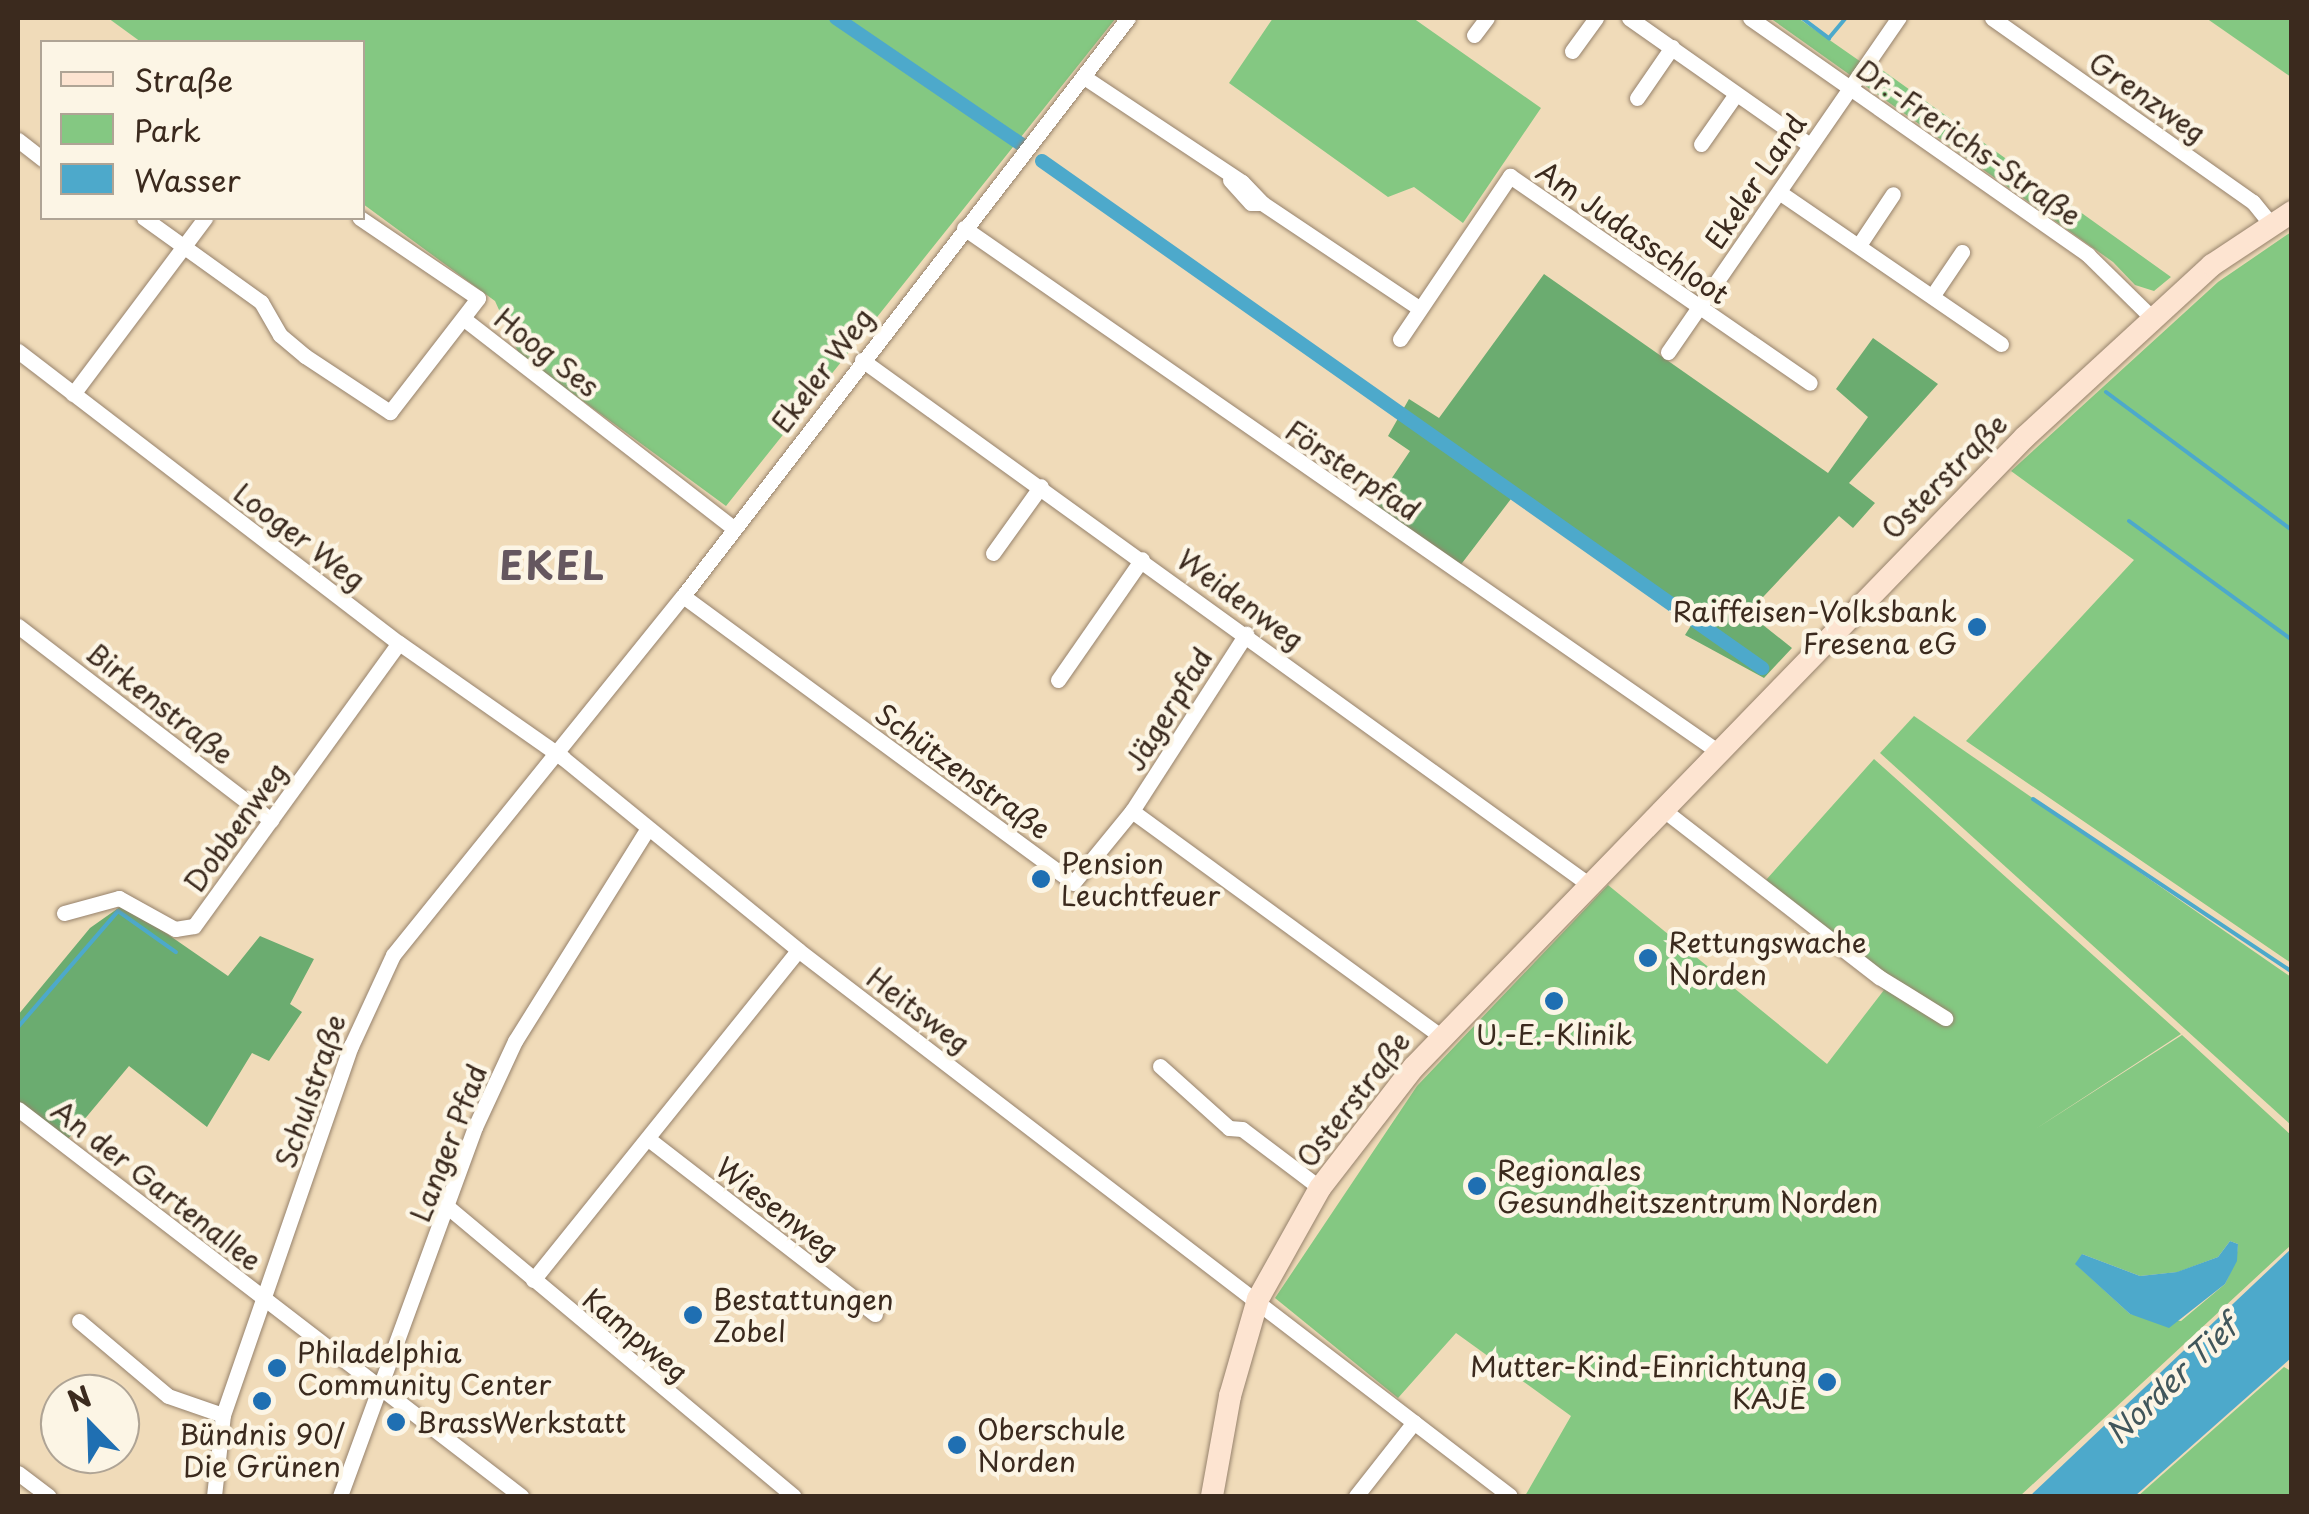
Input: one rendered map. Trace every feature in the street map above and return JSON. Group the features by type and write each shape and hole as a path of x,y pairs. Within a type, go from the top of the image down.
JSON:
{"street":[{"name":"Ekeler Weg","path":"557,753 964,228 1087,79 1128,18"},
{"path":"1474,35 1487,18"},
{"path":"1572,51 1596,18"},
{"path":"1629,18 1810,145"},
{"path":"1849,88 1898,18"},
{"name":"Grenzweg","path":"1992,18 2253,202 2270,223"},
{"name":"Dr.-Frerichs-Straße","path":"1754,19 2088,255 2151,317"},
{"path":"1637,98 1672,47"},
{"path":"1087,79 1230,180 1242,182 1262,203 1419,308"},
{"name":"Ekeler Land","path":"1668,352 1849,88"},
{"path":"1700,144 1736,94"},
{"path":"18,140 40,157"},
{"name":"Am Judasschloot","path":"1400,339 1510,176 1810,383"},
{"path":"1779,192 2000,344"},
{"path":"1859,245 1893,194"},
{"name":"Osterstraße","path":"1212,1496 1230,1396 1258,1299 1320,1188 1441,1036 1716,750 2151,317 2270,223 2292,212"},
{"path":"147,220 261,302 280,335 380,412 400,407 464,319"},
{"path":"74,394 204,220"},
{"name":"Hoog Ses","path":"363,220 478,298 464,319 733,528"},
{"name":"Försterpfad","path":"964,228 1716,750"},
{"path":"1933,295 1962,252"},
{"name":"Looger Weg","path":"18,351 399,643 557,753"},
{"name":"Weidenweg","path":"862,360 1587,883"},
{"path":"992,553 1041,486"},
{"path":"1058,680 1142,559"},
{"name":"Schützenstraße","path":"682,596 1073,883 1132,811"},
{"name":"Birkenstraße","path":"18,626 271,820"},
{"name":"Jägerpfad","path":"1132,811 1246,634"},
{"name":"Dobbenweg","path":"64,913 118,898 175,930 194,926 399,643"},
{"name":"Heitsweg","path":"557,753 798,950 1510,1496"},
{"name":"Schulstraße","path":"214,1496 222,1415 380,977 557,753"},
{"path":"1660,808 1879,977 1945,1018"},
{"path":"1132,811 1441,1036"},
{"name":"Langer Pfad","path":"340,1496 384,1389 476,1127 515,1041 648,830"},
{"path":"533,1280 651,1141 798,950"},
{"path":"1160,1066 1229,1128 1242,1129 1320,1188"},
{"name":"An der Gartenallee","path":"18,1109 521,1496"},
{"name":"Wiesenweg","path":"651,1141 876,1314"},
{"name":"Kampweg","path":"449,1208 794,1496"},
{"path":"79,1321 168,1396 222,1415"},
{"path":"1356,1496 1414,1422"},
{"path":"18,1473 48,1496"}],"green space":[{"path":"108,18 1116,18 726,506 519,354 495,301 365,205 365,40 138,40"},
{"path":"1273,18 1413,18 1541,108 1463,223 1414,187 1388,197 1229,83"},
{"path":"1770,18 1798,18 1874,71 1878,67 2171,277 2154,291 2135,285 2113,262"},
{"path":"2206,18 2291,18 2291,77"},
{"path":"2291,232 2291,963 1966,741 2134,560 2011,471 2218,282"},
{"path":"1544,274 1828,473 1868,417 1836,389 1873,338 1938,384 1849,483 1875,503 1853,528 1839,516 1748,613 1792,648 1764,678 1685,635 1695,619 1514,495 1456,571 1369,512 1410,451 1388,436 1409,399 1439,418"},
{"path":"1914,716 2291,977 2291,1125 1880,753"},
{"path":"1874,759 2181,1034 2034,1130 2182,1035 2291,1135 2291,1245 2020,1496 1525,1496 1571,1416 1456,1333 1398,1398 1275,1298 1417,1086 1608,885 1827,1064 1884,990 1766,880","holes":["2230,1241 2238,1244 2236,1261 2225,1284 2181,1321 2130,1314 2080,1268 2082,1254 2140,1276 2178,1272 2218,1257"]},
{"path":"124,904 228,976 260,936 314,959 290,1004 302,1012 269,1061 252,1053 207,1127 129,1066 63,1145 18,1106 18,1015 90,928"},
{"path":"2284,1367 2291,1371 2291,1496 2138,1496"}],"water":[{"path":"2230,1241 2238,1244 2237,1261 2225,1284 2169,1328 2130,1314 2075,1264 2082,1254 2140,1276 2177,1272 2218,1257"},
{"name":"Norder Tief","path":"2291,1249 2291,1358 2135,1496 2030,1496"}],"waterway":[{"path":"836,18 1022,145"},
{"path":"1802,18 1829,38 1846,18"},
{"path":"1042,161 1762,668"},
{"path":"2106,392 2292,530"},
{"path":"2129,521 2292,640"},
{"path":"2033,799 2292,972"},
{"path":"18,1027 118,911 176,952"}],"place":[{"name":"Raiffeisen-Volksbank Fresena eG","path":"1977,627"},
{"name":"Pension Leuchtfeuer","path":"1041,879"},
{"name":"Rettungswache Norden","path":"1648,958"},
{"name":"U.-E.-Klinik","path":"1554,1001"},
{"name":"Regionales Gesundheitszentrum Norden","path":"1477,1186"},
{"name":"Bestattungen Zobel","path":"693,1315"},
{"name":"Philadelphia Community Center","path":"277,1368"},
{"name":"Mutter-Kind-Einrichtung KAJE","path":"1827,1382"},
{"name":"Bündnis 90/ Die Grünen","path":"262,1401"},
{"name":"BrassWerkstatt","path":"396,1422"},
{"name":"Oberschule Norden","path":"957,1445"}],"district":[{"name":"EKEL","path":"553,565"}]}
